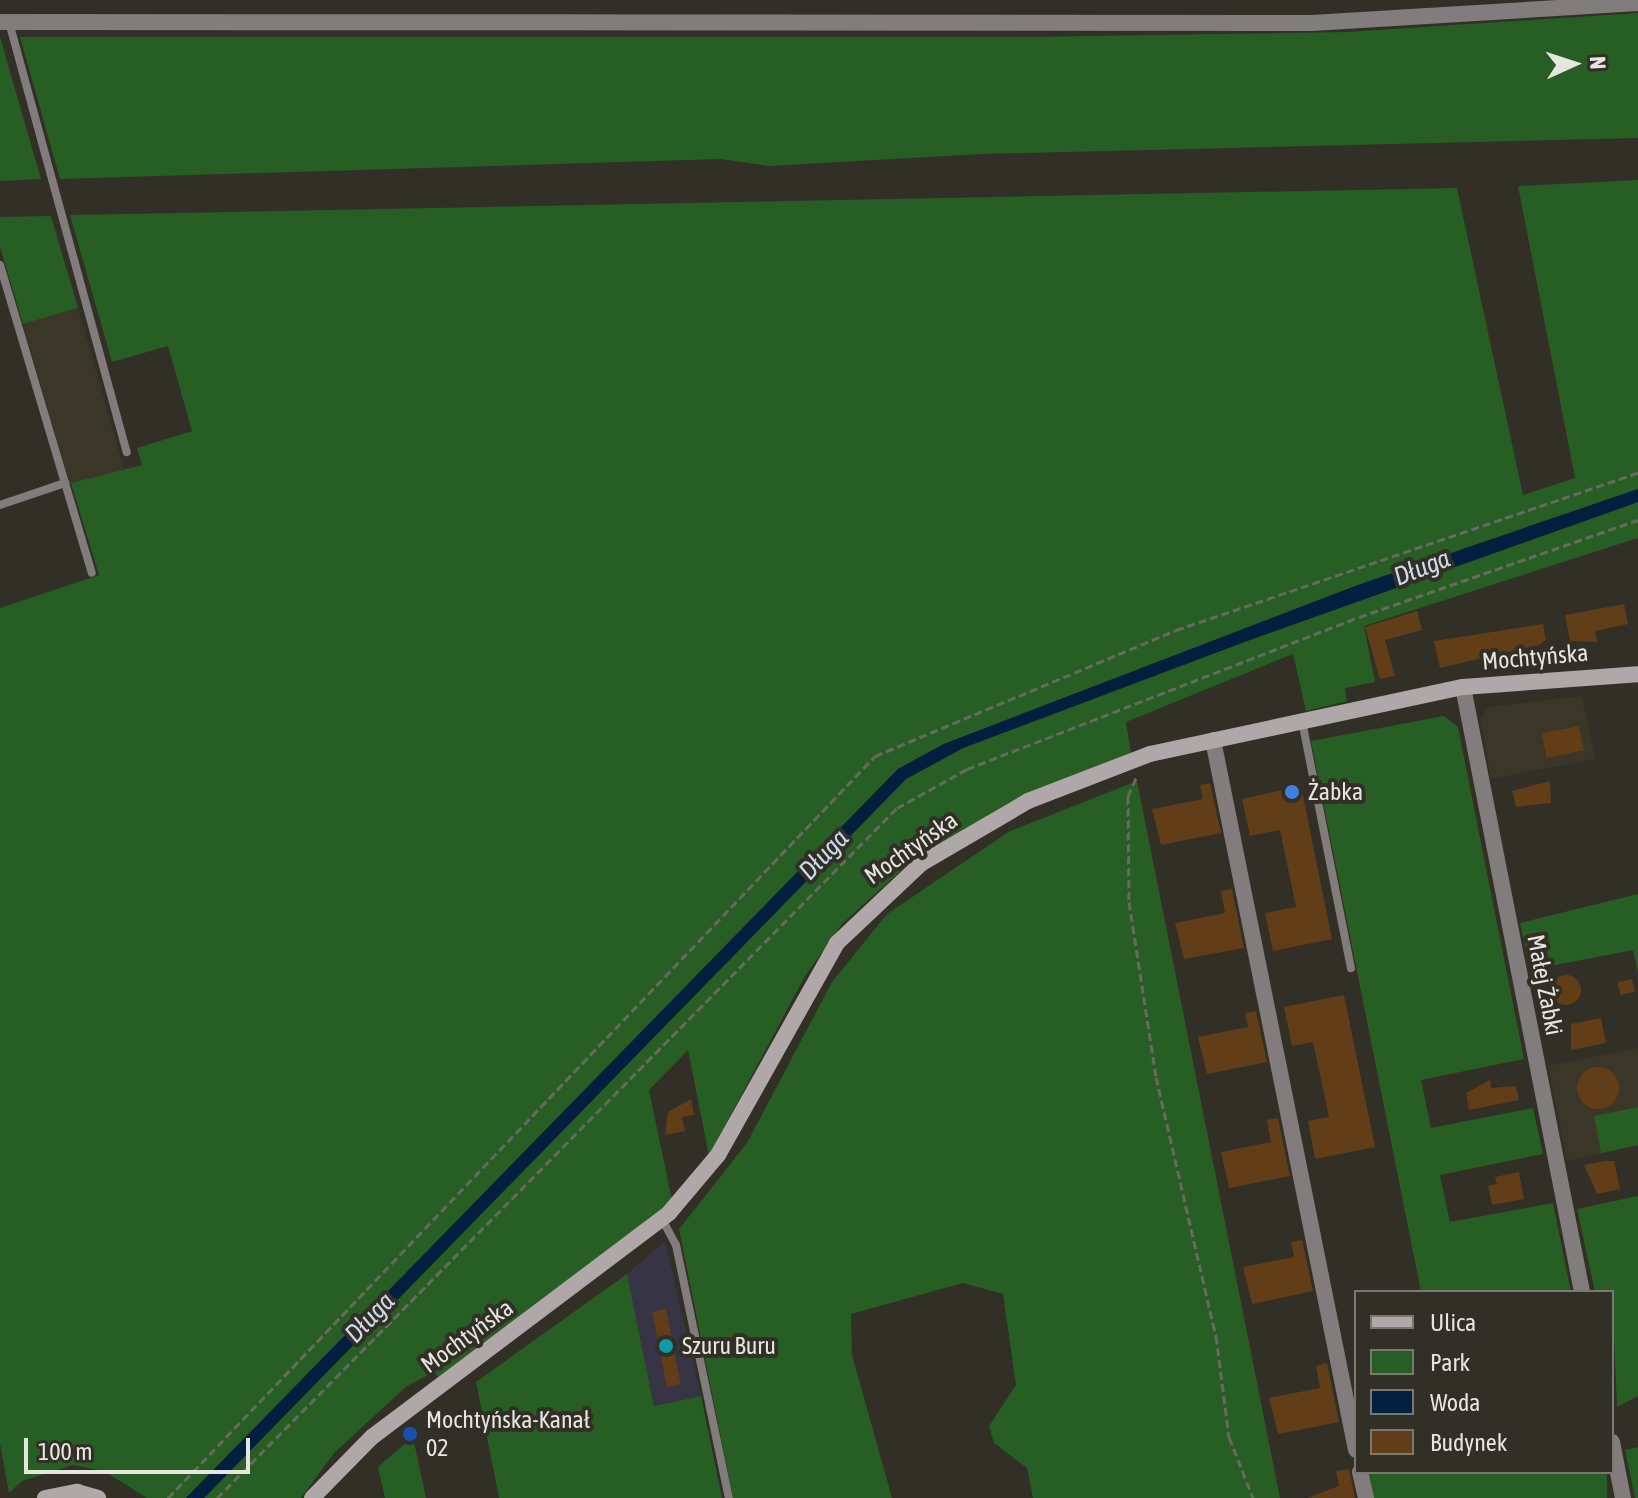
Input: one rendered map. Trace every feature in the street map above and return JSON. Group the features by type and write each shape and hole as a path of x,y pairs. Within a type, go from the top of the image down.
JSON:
{"street":[{"path":"4,22 1312,23 1638,3"},
{"name":"Mochtyńska","path":"312,1498 372,1437 662,1219 718,1155 818,968 890,888 1059,787 1213,740 1463,687 1638,674"},
{"name":"Małej Żabki","path":"1463,687 1582,1290"},
{"path":"1213,740 1354,1440"},
{"path":"1614,1452 1623,1498"},
{"path":"1360,1474 1366,1498"},
{"path":"45,1498 77,1492 98,1498"}],"lane":[{"path":"4,22 127,452"},
{"path":"0,265 4,298 92,573"},
{"path":"0,505 65,483"},
{"path":"1302,720 1351,968"},
{"path":"662,1219 676,1245 729,1498"}],"path":[{"path":"168,1498 875,756 1176,630 1638,473"},
{"path":"217,1498 897,808 967,769 1374,612 1638,520"},
{"path":"1136,778 1128,796 1129,902 1156,1077 1216,1336 1229,1437 1253,1498"}],"shaded area":[{"path":"78,308 124,469 70,485 23,324"},
{"path":"1582,696 1595,759 1491,779 1480,720 1488,707"},
{"path":"1638,1048 1638,1146 1567,1161 1548,1066"},
{"path":"665,1241 701,1396 654,1406 627,1274"}],"green space":[{"path":"1638,13 1638,138 981,154 769,166 721,159 60,179 20,37 1026,37 1347,32"},
{"path":"0,37 41,179 0,181"},
{"path":"1638,180 1638,489 1358,585 944,744 898,769 186,1498 147,1498 104,1471 73,1465 22,1481 9,1493 0,1444 0,608 99,575 71,483 142,465 137,448 192,431 168,346 112,362 70,215 1457,188 1523,495 1575,478 1518,186"},
{"path":"51,216 78,308 23,324 0,247 0,217"},
{"path":"1638,502 1638,538 1364,626 1375,682 1345,688 1347,701 1306,711 1293,654 1126,722 1131,753 1005,805 905,867 842,924 805,976 709,1156 688,1050 649,1090 672,1200 637,1231 438,1377 434,1372 407,1386 335,1452 301,1498 204,1498 906,779 963,748 1247,641"},
{"path":"1444,716 1458,727 1524,1059 1421,1080 1431,1128 1533,1108 1543,1154 1440,1175 1450,1222 1553,1203 1571,1290 1421,1290 1311,741"},
{"path":"1137,781 1280,1498 1033,1498 1027,1468 994,1443 989,1426 1016,1385 1003,1294 963,1283 851,1314 852,1355 892,1498 733,1498 679,1229 747,1143 832,982 887,914 1010,831"},
{"path":"1638,894 1638,974 1633,950 1530,970 1520,923"},
{"path":"1638,1107 1638,1145 1601,1153 1594,1116"},
{"path":"1638,1196 1638,1396 1617,1407 1614,1290 1595,1290 1577,1209"},
{"path":"627,1274 654,1406 701,1396 722,1498 499,1498 476,1382"},
{"path":"413,1437 426,1498 385,1498 378,1467"},
{"path":"1638,1447 1638,1498 1635,1498 1625,1450"},
{"path":"1369,1474 1607,1474 1607,1498 1369,1498"}],"water":[{"name":"Długa","path":"1638,489 1638,502 1247,641 963,748 906,779 204,1498 186,1498 898,769 944,744 1358,585"}],"building":[{"path":"1624,604 1628,624 1595,631 1597,642 1570,641 1565,615"},
{"path":"1417,611 1422,630 1385,640 1395,676 1380,679 1365,627"},
{"path":"1543,624 1546,640 1539,645 1440,668 1434,641"},
{"path":"1579,726 1584,751 1546,758 1542,733"},
{"path":"1550,781 1551,803 1516,807 1512,791"},
{"path":"1210,783 1221,833 1161,845 1152,809 1203,799 1200,785"},
{"path":"1301,786 1332,939 1273,951 1265,913 1296,907 1280,830 1250,836 1242,799"},
{"path":"1232,889 1244,948 1184,959 1175,923 1225,913 1221,891"},
{"path":"1566,975 1577,979 1581,990 1577,1001 1566,1005 1555,1001 1551,990 1555,979"},
{"path":"1632,979 1635,992 1620,995 1617,982"},
{"path":"1344,995 1375,1147 1315,1159 1308,1121 1329,1117 1313,1042 1292,1046 1284,1007"},
{"path":"1256,1011 1267,1062 1207,1074 1198,1037 1248,1027 1245,1013"},
{"path":"1601,1018 1606,1043 1571,1050 1571,1024"},
{"path":"1598,1067 1613,1073 1619,1088 1613,1103 1598,1109 1583,1103 1577,1088 1583,1073"},
{"path":"1490,1080 1491,1088 1516,1086 1519,1100 1469,1110 1466,1093"},
{"path":"691,1099 694,1115 682,1117 685,1131 665,1135 668,1112"},
{"path":"1278,1118 1290,1176 1229,1188 1221,1152 1271,1142 1267,1120"},
{"path":"1614,1161 1620,1189 1597,1194 1584,1165"},
{"path":"1519,1172 1524,1199 1492,1205 1488,1186 1497,1184 1495,1177"},
{"path":"1302,1240 1313,1291 1252,1304 1243,1267 1294,1257 1291,1242"},
{"name":"Szuru Buru","path":"666,1309 681,1385 667,1387 652,1312"},
{"path":"1327,1363 1339,1422 1278,1434 1269,1398 1320,1388 1316,1366"},
{"path":"1349,1469 1355,1498 1307,1498 1339,1486 1336,1471"}],"place":[{"name":"Żabka","path":"1292,792"},
{"name":"Szuru Buru","path":"666,1346"},
{"name":"Mochtyńska-Kanał 02","path":"410,1434"}]}
